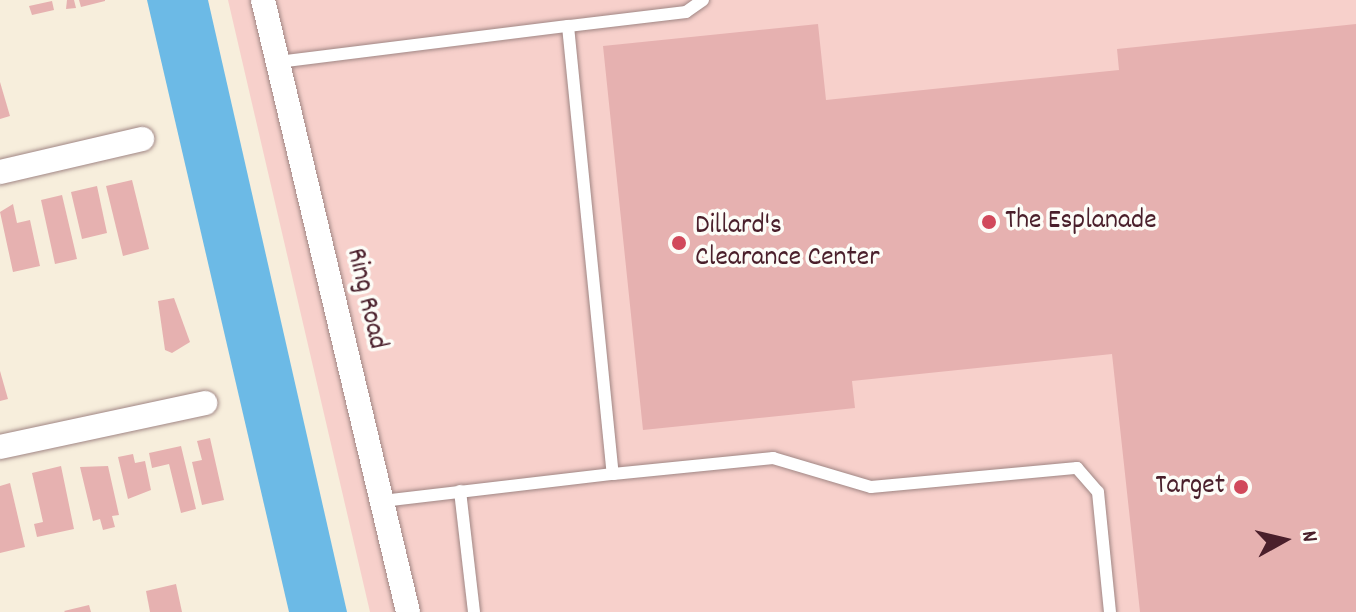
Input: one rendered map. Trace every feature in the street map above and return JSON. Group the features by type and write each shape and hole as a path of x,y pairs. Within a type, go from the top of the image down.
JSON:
{"street":[{"name":"Ring Road","path":"263,0 408,612"},
{"path":"0,172 142,139"},
{"path":"0,447 205,403"}],"lane":[{"path":"278,62 686,12 703,0"},
{"path":"568,26 613,474"},
{"path":"382,501 773,458 871,487 1077,468 1098,492 1110,612"},
{"path":"460,491 474,612"}],"shaded area":[{"path":"228,0 1356,0 1356,612 370,612"}],"water":[{"path":"147,0 208,0 347,612 289,612"}],"building":[{"path":"67,0 74,0 76,8 66,9"},
{"path":"79,0 105,0 105,1 81,7"},
{"path":"52,1 54,10 32,15 29,6"},
{"name":"The Esplanade","path":"818,24 826,100 1119,70 1117,49 1356,24 1356,612 1140,612 1112,354 852,381 855,408 643,430 603,46"},
{"path":"0,82 10,116 0,119"},
{"path":"132,180 149,249 123,256 106,186"},
{"path":"97,186 107,233 82,239 71,192"},
{"path":"62,195 77,259 55,264 41,200"},
{"path":"13,204 17,223 30,220 40,266 13,272 0,212"},
{"path":"174,298 190,342 172,353 165,350 158,301"},
{"path":"0,371 8,399 0,401"},
{"path":"210,438 224,500 202,505 192,462 202,460 197,441"},
{"path":"181,446 196,509 181,513 169,464 152,468 149,453"},
{"path":"133,454 135,463 145,461 151,490 128,499 118,457"},
{"path":"61,466 74,529 37,537 34,524 43,522 32,473"},
{"path":"108,466 119,515 112,516 115,527 103,530 100,519 93,521 80,467"},
{"path":"10,483 25,547 0,553 0,486"},
{"path":"176,584 182,612 150,612 146,591"},
{"path":"89,605 91,612 64,611"}],"place":[{"name":"The Esplanade","path":"989,222"},
{"name":"Dillard's Clearance Center","path":"679,243"},
{"name":"Target","path":"1241,487"}]}
